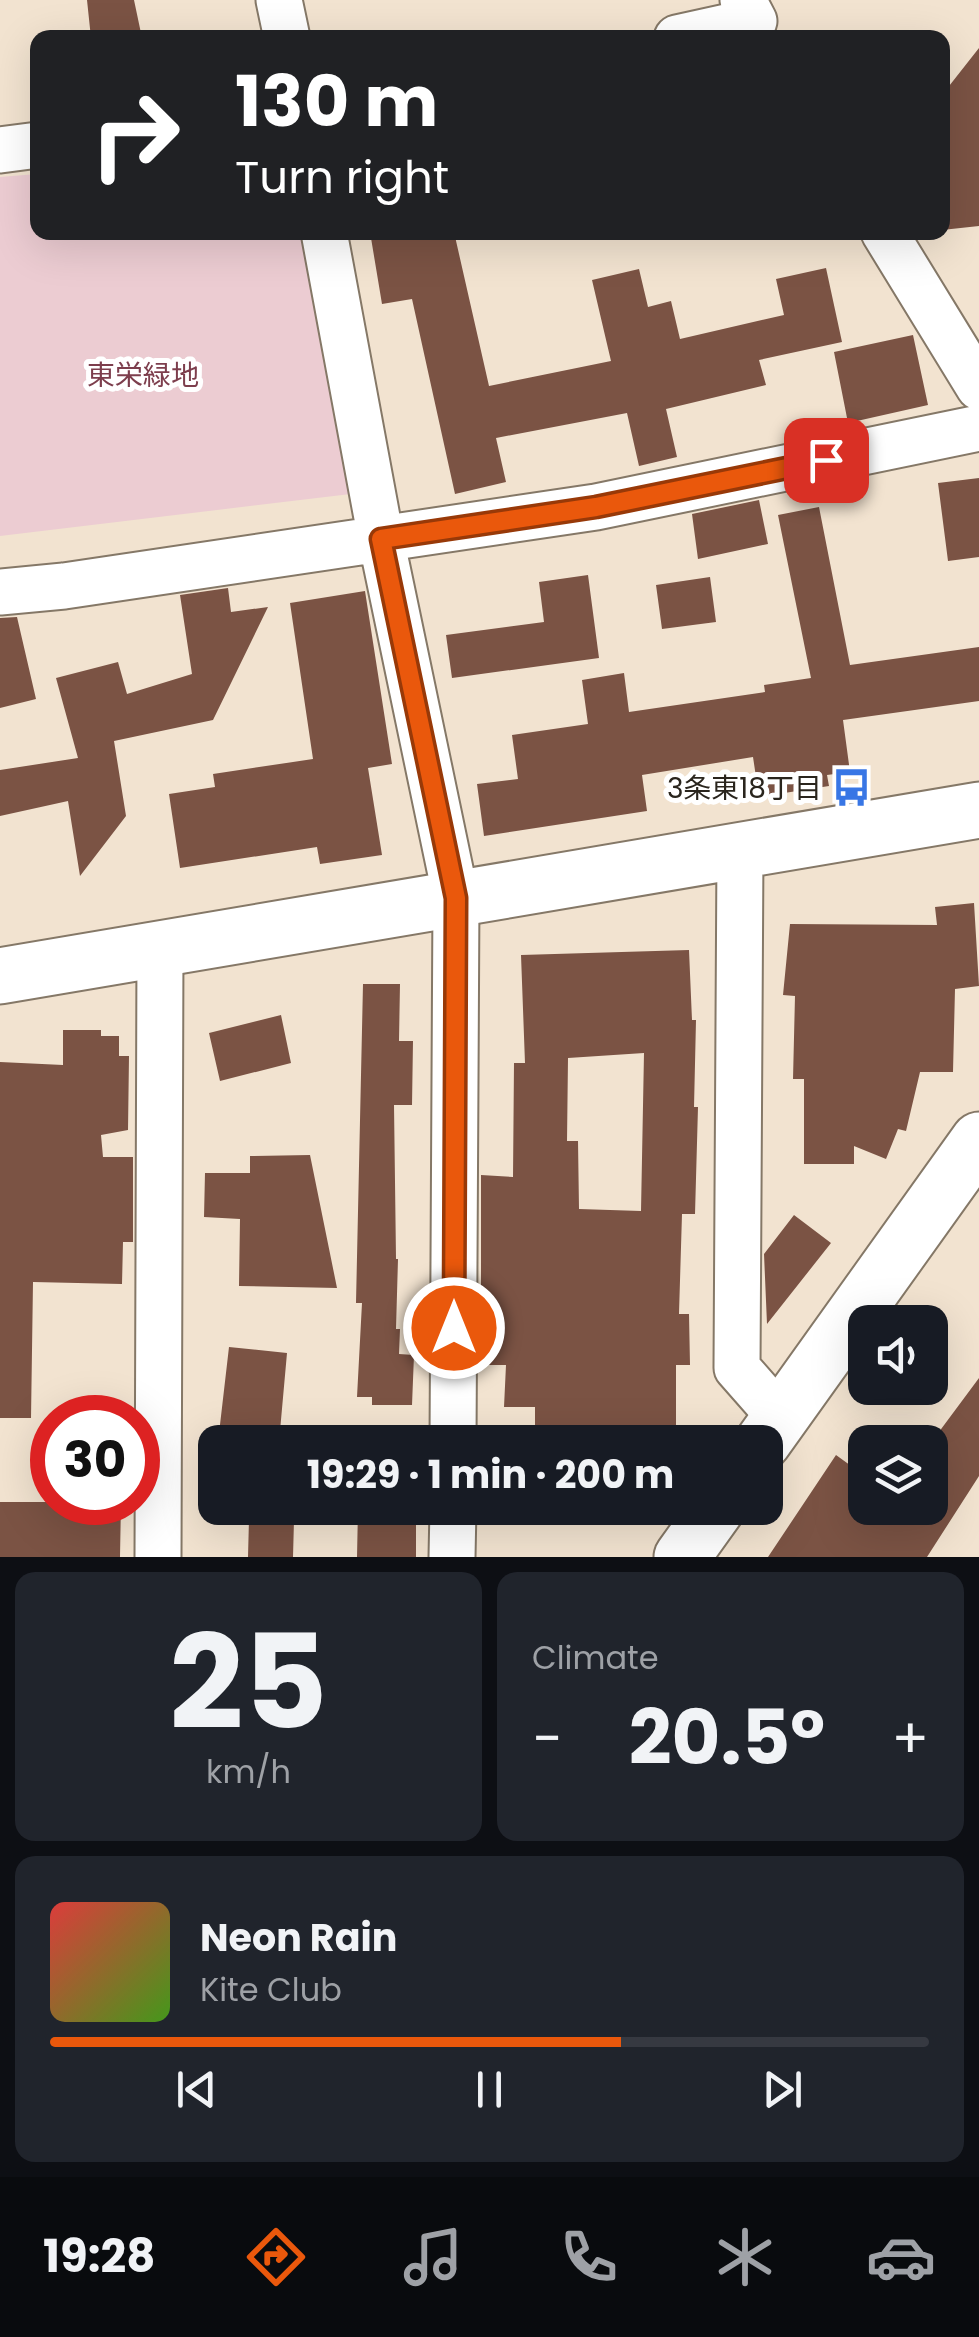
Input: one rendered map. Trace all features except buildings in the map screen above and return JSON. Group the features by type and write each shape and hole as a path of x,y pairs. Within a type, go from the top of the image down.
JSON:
{"street":[{"path":"279,0 285,30"},
{"path":"706,30 759,15"},
{"path":"0,150 30,147"},
{"path":"325,240 381,539 456,898 453,1425"},
{"path":"889,240 979,387"},
{"path":"0,592 64,586 596,507 979,428"},
{"path":"0,976 979,810"},
{"path":"740,850 738,1368 769,1425"},
{"path":"158,1557 160,947"},
{"path":"776,1425 979,1140"},
{"path":"452,1525 452,1557"},
{"path":"682,1557 705,1525"}],"green space":[{"name":"東栄緑地","path":"30,175 30,240 321,240 359,493 0,536 0,177"}],"place":[{"name":"3条東18丁目","path":"852,788"}],"route":[{"path":"454,1328 456,898 381,539 596,507 826,460"}]}
